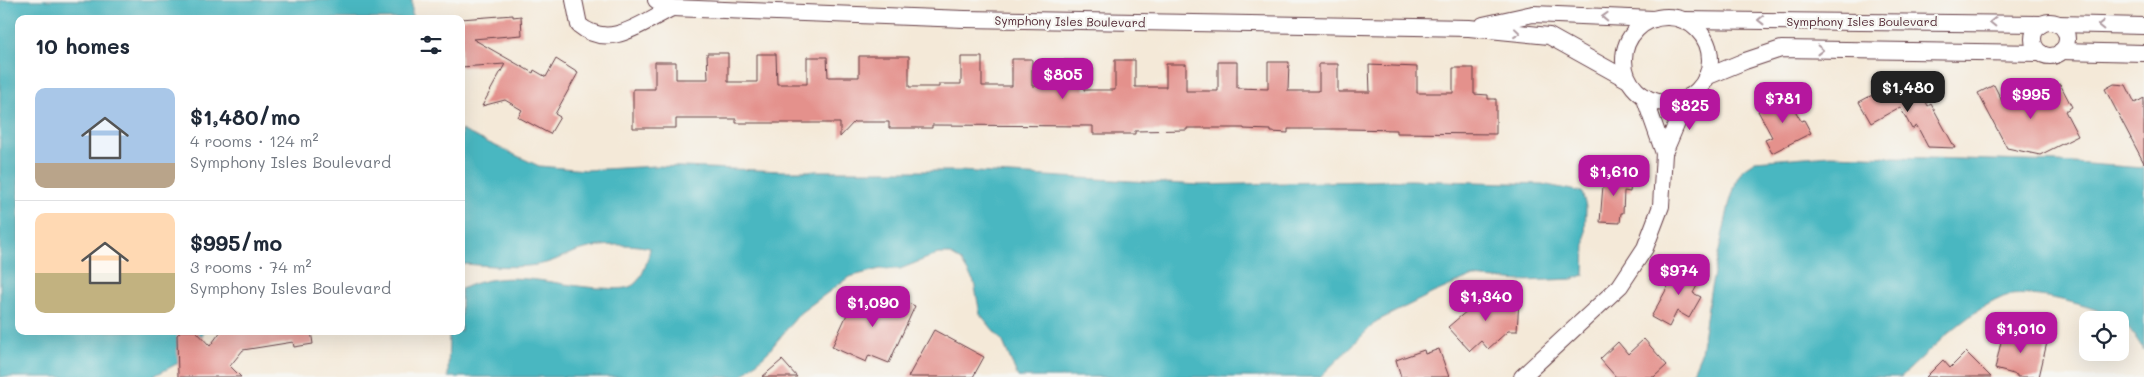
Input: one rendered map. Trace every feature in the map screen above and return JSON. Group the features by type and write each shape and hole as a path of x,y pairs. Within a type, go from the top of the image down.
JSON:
{"street":[{"name":"Symphony Isles Boulevard","path":"574,0 578,25 588,32 604,37 620,34 672,8"},
{"name":"Symphony Isles Boulevard","path":"656,0 672,8 974,19 1469,28 1548,36 1628,80 1644,96 1664,153"},
{"name":"Symphony Isles Boulevard","path":"1469,28 1533,14 1654,19 1673,17 1682,20 2144,26"},
{"path":"1628,80 1624,61 1626,47 1632,35 1642,25 1654,19"},
{"path":"1682,20 1694,27 1703,37 1709,49 1710,63 1706,76"},
{"path":"2061,51 2066,42 2066,36 2062,27 2050,24 2035,31 2034,46 2041,53 2051,55 2061,51 2144,54"},
{"name":"Symphony Isles Boulevard","path":"1522,377 1620,286 1645,248 1661,206 1664,153 1688,97 1699,88 1706,76 1745,60 1781,49 2041,53"},
{"path":"1644,96 1654,101 1666,102 1678,101 1688,97"}],"water":[{"path":"0,0 412,0 412,15 15,15 15,335 203,335 194,350 182,361 152,377 0,377"},
{"path":"465,132 539,166 586,170 656,166 783,171 959,171 1200,185 1410,180 1542,184 1582,192 1586,207 1584,275 1573,279 1522,281 1471,277 1433,293 1377,321 1320,377 1018,377 1003,342 980,314 974,282 961,261 949,254 938,254 900,269 880,269 849,277 800,313 768,352 741,377 448,377 449,335 465,335 465,288 495,279 512,278 598,288 625,288 634,285 641,276 650,248 624,245 595,247 574,252 546,263 526,266 465,264"},
{"path":"1830,155 2059,162 2144,168 2144,350 2129,329 2129,311 2100,311 2048,297 2014,295 2003,297 1989,304 1962,322 1901,377 1691,377 1701,353 1710,292 1729,205 1737,179 1743,169 1755,161"}],"building":[{"path":"521,16 522,35 473,39 533,73 534,70 546,77 556,59 578,73 555,114 560,117 550,134 518,117 522,110 505,100 482,106 505,64 465,67 465,19"},
{"path":"707,53 728,53 728,82 757,82 757,54 776,54 777,84 807,84 807,57 827,57 828,77 859,77 859,56 909,56 909,87 939,87 939,84 961,84 961,57 982,57 982,86 1012,86 1012,59 1032,59 1032,86 1064,86 1064,60 1084,60 1084,90 1115,90 1115,60 1135,60 1135,87 1166,87 1166,64 1186,64 1186,91 1218,91 1218,62 1237,62 1237,88 1268,89 1268,62 1289,62 1288,91 1319,91 1319,64 1338,64 1338,92 1370,92 1369,65 1417,67 1417,93 1453,93 1453,68 1474,68 1474,94 1488,95 1488,99 1496,99 1496,134 1397,133 1397,130 1348,129 1288,129 1288,133 1244,128 1187,128 1187,130 1135,131 1135,134 1093,134 1093,126 932,125 932,128 889,128 889,122 854,122 840,137 840,123 736,123 736,119 676,119 676,128 633,128 633,89 655,89 655,62 676,62 676,79 708,79"},
{"path":"1897,82 1907,82 1915,97 1922,94 1928,106 1931,104 1955,148 1928,147 1917,126 1912,129 1900,107 1871,123 1859,102"},
{"path":"2060,84 2072,107 2065,111 2078,136 2040,155 2007,148 1978,93 1994,85 2002,101 2009,97 2014,107"},
{"path":"2114,84 2126,85 2135,103 2144,98 2144,163 2105,89"},
{"path":"1787,96 1801,121 1804,120 1811,133 1772,153 1765,140 1772,137 1758,111"},
{"path":"1604,173 1632,175 1630,192 1624,191 1623,213 1621,213 1620,223 1600,222"},
{"path":"1681,263 1703,275 1693,293 1701,297 1689,318 1677,311 1669,327 1651,317"},
{"path":"862,290 894,304 897,298 915,306 889,363 869,355 866,362 832,347 849,310 853,311"},
{"path":"1469,299 1519,301 1517,331 1508,331 1488,349 1481,341 1470,351 1448,327 1468,310"},
{"path":"2004,328 2048,338 2039,377 2017,377 2017,375 1995,369"},
{"path":"934,330 984,357 973,377 908,377"},
{"path":"177,335 200,335 210,346 218,335 312,335 313,344 294,347 293,342 243,350 230,366 241,377 178,377"},
{"path":"1644,339 1667,365 1654,377 1616,377 1600,359 1618,342 1628,354"},
{"path":"1439,349 1449,377 1401,377 1396,360 1424,350 1425,354"},
{"path":"1966,352 1991,377 1926,377 1943,360 1950,368"},
{"path":"782,360 797,377 762,377"}]}
